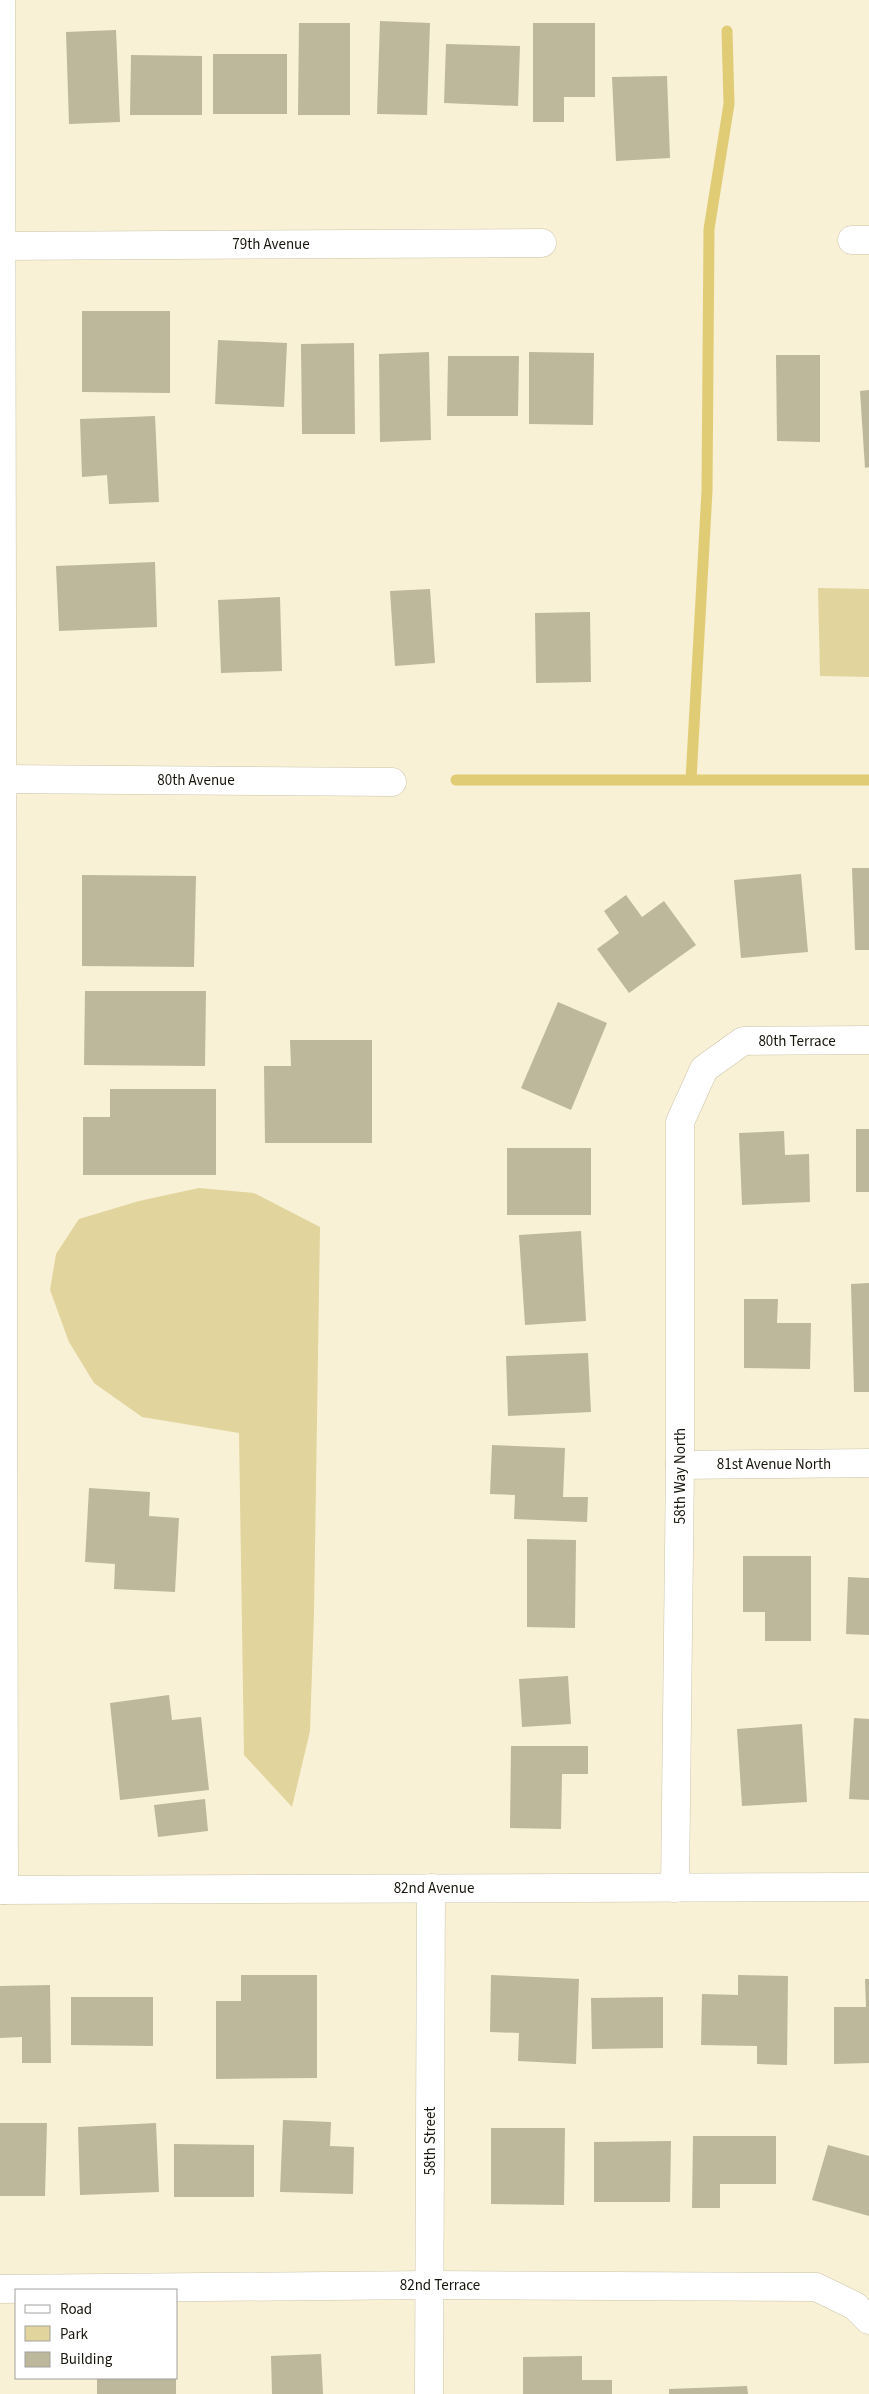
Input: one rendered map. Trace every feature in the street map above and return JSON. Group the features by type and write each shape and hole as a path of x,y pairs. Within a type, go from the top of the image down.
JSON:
{"street":[{"path":"1,0 2,1890"},
{"name":"79th Avenue","path":"0,246 542,243"},
{"name":"80th Avenue","path":"1,779 392,782"},
{"name":"80th Terrace","path":"704,1069 743,1041 869,1040"},
{"name":"58th Way North","path":"675,1888 680,1465 680,1122 704,1069"},
{"name":"81st Avenue North","path":"680,1465 869,1464"},
{"name":"82nd Avenue","path":"2,1890 869,1887"},
{"name":"58th Street","path":"429,2394 431,1888"},
{"name":"82nd Terrace","path":"0,2289 430,2285 816,2288 855,2306 869,2320"}],"green space":[{"path":"818,588 869,589 869,677 820,676"},
{"path":"199,1188 254,1193 320,1227 314,1613 310,1731 292,1807 244,1755 239,1433 142,1417 94,1383 69,1342 50,1290 56,1254 79,1219 139,1201"}],"building":[{"path":"380,21 430,23 427,115 377,114"},
{"path":"299,23 350,23 350,115 298,115"},
{"path":"533,23 595,23 595,97 564,97 564,122 533,122"},
{"path":"116,30 120,122 69,124 66,32"},
{"path":"446,44 520,46 518,106 444,103"},
{"path":"213,54 287,54 287,114 213,114"},
{"path":"131,55 202,56 202,115 130,115"},
{"path":"667,76 670,158 616,161 612,77"},
{"path":"82,311 170,311 170,393 82,392"},
{"path":"218,340 287,343 284,407 215,404"},
{"path":"354,343 355,434 302,434 301,344"},
{"path":"429,352 431,440 380,442 379,354"},
{"path":"529,352 594,353 593,425 529,424"},
{"path":"776,355 820,355 820,442 777,441"},
{"path":"448,356 519,356 518,416 447,416"},
{"path":"869,390 869,467 865,468 860,391"},
{"path":"155,416 159,502 109,504 107,475 82,477 80,419"},
{"path":"155,562 157,627 59,631 56,566"},
{"path":"430,589 435,663 395,666 390,591"},
{"path":"280,597 282,671 221,673 218,600"},
{"path":"590,612 591,682 536,683 535,613"},
{"path":"852,868 869,868 869,950 855,950"},
{"path":"801,874 808,952 741,958 734,880"},
{"path":"82,875 196,876 194,967 82,966"},
{"path":"626,895 642,917 664,901 696,945 629,993 597,949 619,933 604,911"},
{"path":"85,991 206,991 205,1066 84,1065"},
{"path":"558,1002 607,1023 571,1110 521,1088"},
{"path":"290,1040 372,1040 372,1143 265,1143 264,1066 291,1066"},
{"path":"110,1089 216,1089 216,1175 83,1175 83,1117 110,1117"},
{"path":"856,1129 869,1129 869,1192 856,1192"},
{"path":"784,1131 785,1155 809,1154 810,1202 742,1205 739,1133"},
{"path":"507,1148 591,1148 591,1215 507,1215"},
{"path":"581,1231 586,1321 525,1325 519,1235"},
{"path":"869,1283 869,1392 854,1392 851,1284"},
{"path":"744,1299 778,1299 777,1323 811,1323 810,1369 744,1368"},
{"path":"588,1353 591,1412 508,1416 506,1356"},
{"path":"492,1445 565,1448 563,1497 588,1497 587,1522 514,1519 515,1495 490,1494"},
{"path":"89,1488 150,1492 149,1516 179,1518 175,1592 114,1589 115,1564 85,1562"},
{"path":"527,1539 576,1540 575,1628 527,1627"},
{"path":"743,1556 811,1556 811,1641 765,1641 765,1612 743,1612"},
{"path":"848,1577 869,1578 869,1635 846,1634"},
{"path":"568,1676 571,1724 522,1727 519,1679"},
{"path":"169,1695 172,1720 201,1717 209,1790 120,1800 110,1703"},
{"path":"854,1718 869,1719 869,1800 849,1799"},
{"path":"802,1724 807,1802 742,1806 737,1729"},
{"path":"511,1746 588,1746 588,1774 562,1774 561,1829 510,1828"},
{"path":"205,1799 208,1831 158,1837 154,1805"},
{"path":"241,1975 317,1975 317,2078 216,2079 216,2001 241,2001"},
{"path":"491,1975 579,1979 576,2064 518,2061 519,2033 490,2032"},
{"path":"738,1975 788,1976 787,2065 757,2064 757,2046 701,2045 702,1994 738,1995"},
{"path":"865,1979 869,1979 869,2063 834,2064 834,2007 866,2007"},
{"path":"50,1985 51,2063 22,2063 22,2037 0,2038 0,1986"},
{"path":"71,1997 153,1997 153,2046 71,2045"},
{"path":"663,1997 663,2048 592,2049 591,1998"},
{"path":"283,2120 331,2122 330,2146 354,2147 353,2194 280,2192"},
{"path":"0,2123 47,2123 45,2196 0,2196"},
{"path":"156,2123 159,2192 80,2195 78,2127"},
{"path":"491,2128 565,2128 564,2205 491,2204"},
{"path":"693,2136 776,2136 776,2184 720,2184 720,2208 692,2208"},
{"path":"671,2141 670,2202 594,2202 594,2142"},
{"path":"174,2144 254,2145 254,2197 174,2197"},
{"path":"828,2145 869,2156 869,2216 812,2200"},
{"path":"321,2354 323,2394 272,2394 271,2356"},
{"path":"582,2356 582,2380 612,2380 612,2394 523,2394 523,2357"},
{"path":"97,2379 176,2379 176,2394 97,2394"},
{"path":"747,2386 748,2394 669,2394 669,2389"}],"waterway":[{"path":"691,780 707,491 709,229 729,104 727,31"},
{"path":"456,780 869,780"}]}
